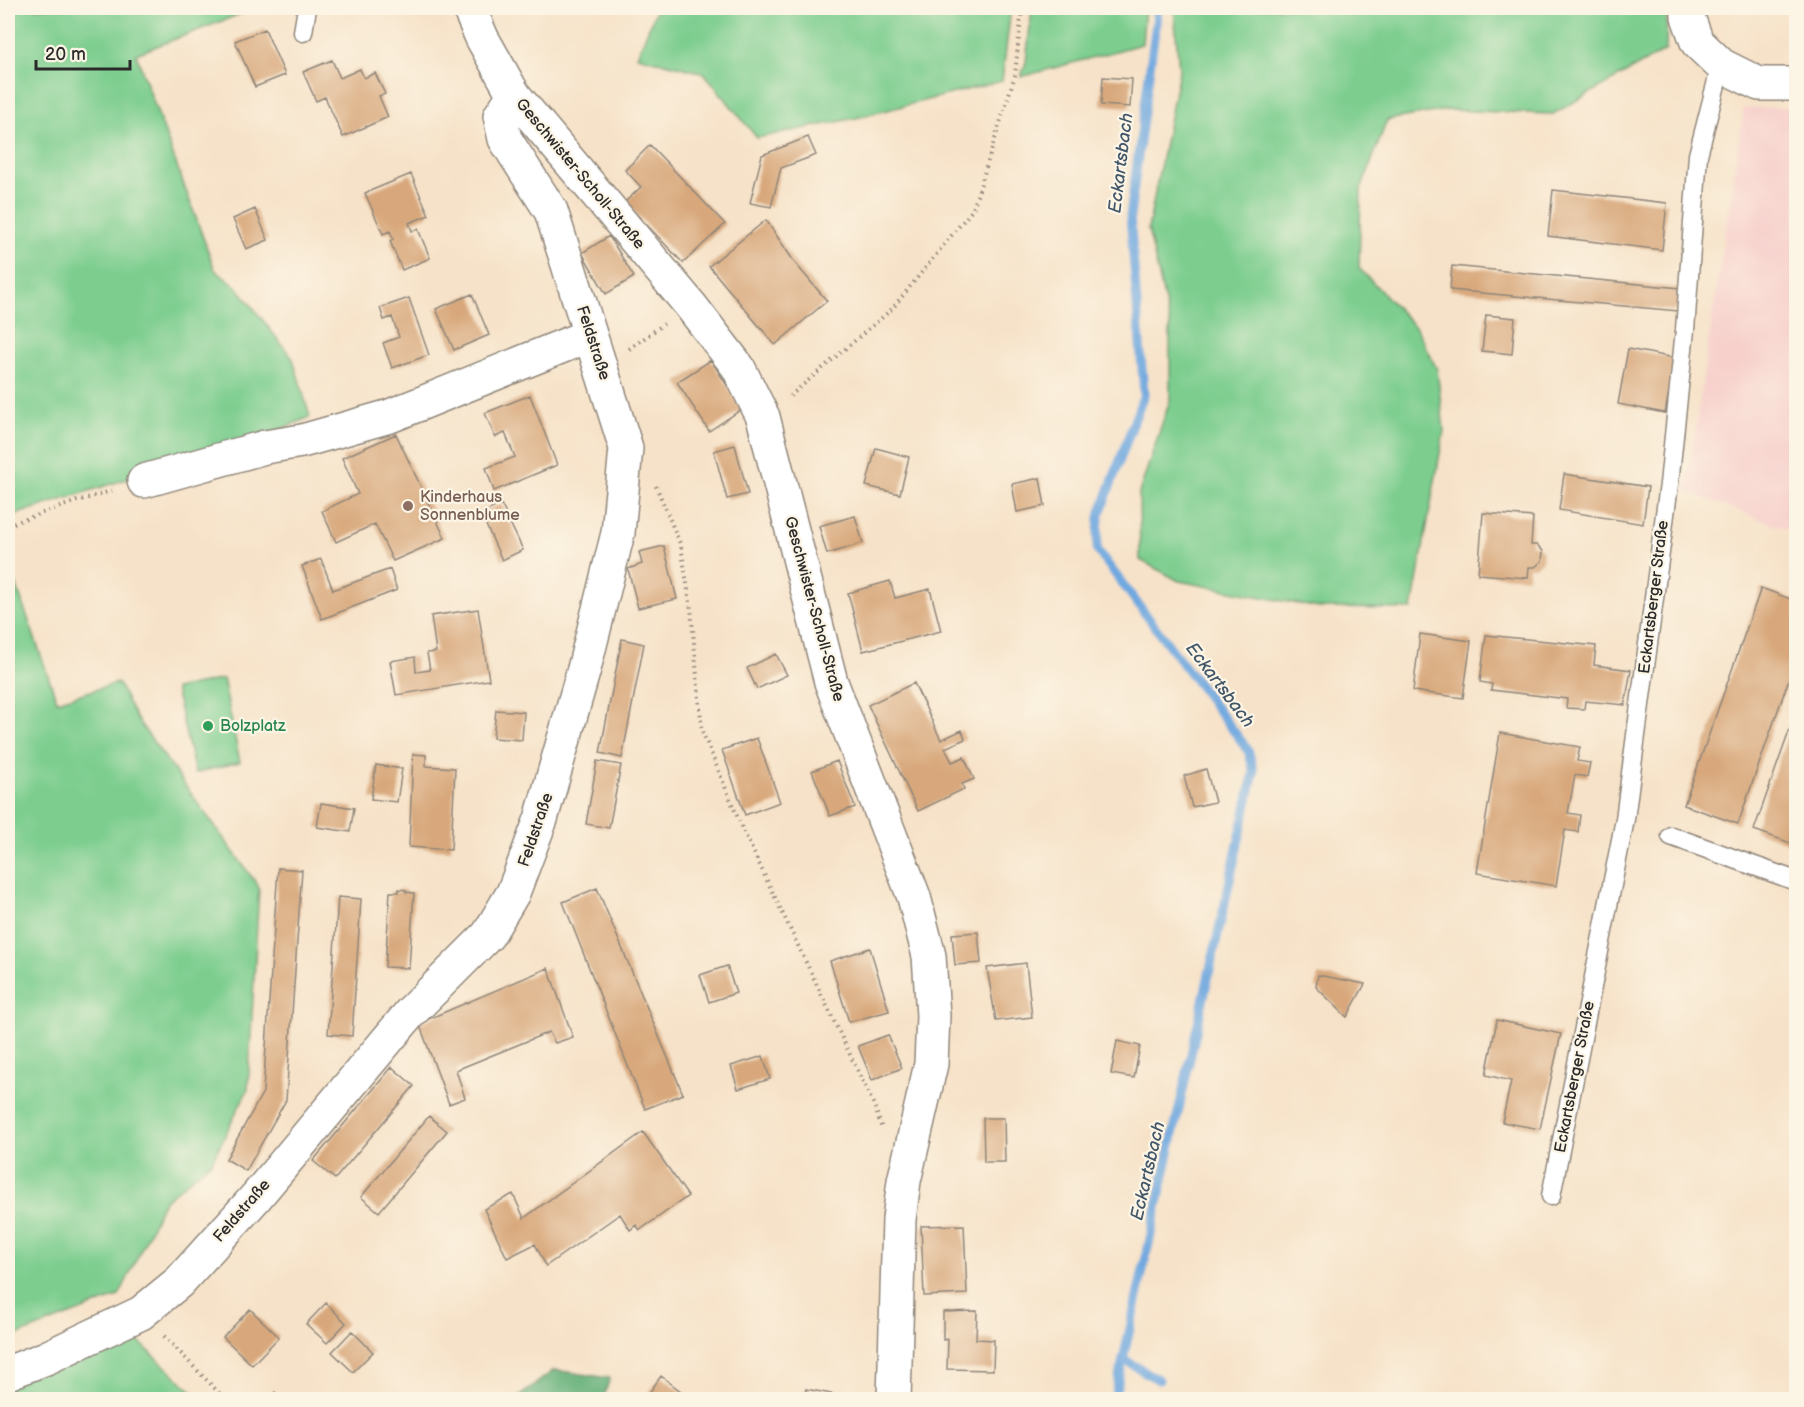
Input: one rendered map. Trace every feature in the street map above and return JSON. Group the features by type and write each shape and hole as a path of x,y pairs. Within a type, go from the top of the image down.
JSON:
{"street":[{"name":"Geschwister-Scholl-Straße","path":"469,8 482,38 514,95 691,306 738,367 763,417 831,682 914,897 928,956 933,1016 931,1064 904,1181 899,1219 894,1400"},
{"path":"1688,8 1688,17 1697,42 1721,65 1759,84 1797,84"},
{"name":"Feldstraße","path":"8,1373 46,1358 141,1313 179,1282 255,1197 410,1013 488,935 513,893 541,819 584,669 618,533 626,448 551,211 505,139 500,116 514,95"},
{"path":"144,481 265,447 302,441 390,416 590,335"}],"lane":[{"path":"303,32 307,8"},
{"name":"Eckartsberger Straße","path":"1551,1196 1625,819 1670,472 1685,330 1698,155 1721,65"},
{"path":"1671,836 1797,881"}],"path":[{"path":"763,417 892,309 973,209 1016,75 1022,8"},
{"path":"601,369 691,306"},
{"path":"626,448 648,470 681,546 691,609 702,731 742,830 874,1105 884,1135"},
{"path":"8,525 76,501 144,481"},
{"path":"141,1313 226,1400"}],"shaded area":[{"path":"1744,108 1796,108 1796,533 1686,491"}],"green space":[{"path":"8,8 256,8 136,54 215,270 238,288 293,359 310,417 277,431 8,517"},
{"path":"657,8 1011,8 1002,81 856,118 757,138 704,73 637,56"},
{"path":"1032,8 1145,8 1142,44 1021,77 1026,62"},
{"path":"1174,8 1667,8 1666,50 1553,114 1447,110 1387,120 1361,190 1359,268 1416,328 1437,369 1444,431 1412,609 1319,608 1179,581 1140,560 1139,493 1170,400 1170,324 1148,229 1179,71"},
{"path":"8,562 57,701 118,683 136,718 259,887 248,1089 212,1161 164,1201 119,1296 8,1339"},
{"name":"Bolzplatz","path":"223,679 240,762 195,773 175,689"},
{"path":"132,1335 200,1399 8,1400 8,1384"},
{"path":"554,1370 610,1378 603,1399 516,1399"}],"building":[{"path":"265,29 285,75 255,87 235,41"},
{"path":"332,60 340,78 360,69 364,78 375,73 385,94 379,96 388,117 343,137 325,97 316,101 303,72"},
{"path":"1103,77 1132,79 1130,107 1101,105"},
{"path":"808,137 816,155 781,168 771,207 750,203 762,155"},
{"path":"650,145 725,224 683,263 625,202 641,187 625,170"},
{"path":"411,174 429,215 409,223 412,231 418,229 430,258 402,270 390,241 393,239 390,231 383,234 365,193"},
{"path":"1553,190 1667,203 1662,250 1548,236"},
{"path":"255,209 268,240 246,249 233,219"},
{"path":"766,220 795,263 827,301 775,345 709,266"},
{"path":"609,236 634,277 606,294 582,253"},
{"path":"1452,266 1680,288 1678,311 1450,290"},
{"path":"472,294 489,335 454,350 436,309"},
{"path":"409,298 429,355 392,368 383,343 399,337 392,317 384,320 380,308"},
{"path":"1486,315 1515,318 1512,354 1482,351"},
{"path":"1628,349 1675,358 1665,413 1618,404"},
{"path":"711,360 742,409 709,431 677,382"},
{"path":"530,395 557,465 494,491 486,468 515,457 505,433 495,437 485,413"},
{"path":"396,434 445,538 393,561 375,524 336,542 322,511 358,494 342,458"},
{"path":"735,445 748,494 727,499 714,451"},
{"path":"876,448 909,457 900,494 866,486"},
{"path":"1564,474 1648,487 1643,524 1559,510"},
{"path":"1040,478 1045,506 1017,512 1012,484"},
{"path":"501,504 523,550 502,560 481,514"},
{"path":"1483,513 1533,517 1531,545 1537,545 1543,551 1542,561 1535,567 1529,567 1528,578 1478,574"},
{"path":"855,516 863,543 827,554 819,526"},
{"path":"664,546 677,599 638,608 628,569 642,564 639,552"},
{"path":"321,559 333,590 390,569 397,590 322,619 302,566"},
{"path":"890,581 895,598 930,589 941,631 863,651 848,593"},
{"path":"1761,588 1796,601 1796,659 1738,824 1684,805"},
{"path":"478,609 489,680 396,695 390,661 415,657 416,672 430,670 427,653 436,652 431,616"},
{"path":"1420,634 1471,641 1463,698 1413,691"},
{"path":"1486,635 1596,646 1594,665 1631,670 1625,705 1585,701 1584,709 1566,708 1567,699 1491,690 1492,684 1480,682"},
{"path":"622,639 644,644 622,758 600,753"},
{"path":"776,654 787,675 757,689 747,668"},
{"path":"914,683 941,740 962,730 965,739 945,748 952,762 964,757 974,779 962,784 964,789 918,811 868,705"},
{"path":"496,710 524,712 522,740 493,738"},
{"path":"1796,712 1796,845 1754,830"},
{"path":"1500,733 1580,747 1577,761 1590,763 1587,777 1575,775 1568,813 1580,815 1578,832 1565,830 1556,886 1477,873"},
{"path":"757,738 780,802 745,815 722,750"},
{"path":"413,754 426,755 426,766 455,768 451,850 409,847"},
{"path":"597,761 621,765 609,828 586,824"},
{"path":"837,761 855,807 830,816 812,771"},
{"path":"376,765 402,769 397,802 371,799"},
{"path":"1206,769 1215,802 1192,807 1184,776"},
{"path":"321,803 354,808 350,832 317,827"},
{"path":"278,868 302,870 286,1100 246,1171 226,1159 263,1092"},
{"path":"597,888 683,1094 645,1109 563,902"},
{"path":"399,889 414,893 409,968 385,967 390,892 399,892"},
{"path":"338,897 361,899 352,1036 328,1034"},
{"path":"978,932 981,963 955,965 952,934"},
{"path":"870,948 889,1011 849,1022 830,961"},
{"path":"1026,963 1032,1017 996,1021 987,968"},
{"path":"727,966 736,993 709,1002 700,975"},
{"path":"548,968 573,1037 555,1043 549,1032 456,1070 465,1098 449,1104 419,1023"},
{"path":"1318,975 1365,984 1347,1017 1316,987"},
{"path":"1497,1020 1561,1034 1540,1129 1502,1122 1511,1081 1486,1075"},
{"path":"888,1035 902,1068 872,1080 858,1046"},
{"path":"1117,1041 1140,1046 1134,1078 1111,1074"},
{"path":"763,1056 770,1079 738,1089 731,1066"},
{"path":"392,1067 414,1086 335,1179 313,1161"},
{"path":"429,1116 447,1131 379,1212 361,1197"},
{"path":"983,1118 1004,1118 1005,1162 984,1162"},
{"path":"643,1132 688,1196 640,1230 636,1225 630,1230 620,1214 546,1266 535,1244 507,1258 484,1209 513,1194 524,1218"},
{"path":"964,1225 967,1294 924,1296 921,1226"},
{"path":"326,1303 346,1323 327,1343 306,1324"},
{"path":"250,1309 279,1337 252,1365 223,1337"},
{"path":"977,1311 976,1339 994,1340 993,1370 947,1369 948,1339 943,1340 943,1312"},
{"path":"352,1331 373,1352 353,1372 332,1352"},
{"path":"661,1376 687,1396 684,1400 644,1400"},
{"path":"806,1389 847,1397 847,1400 804,1400"},
{"path":"275,1392 281,1400 265,1400"}],"waterway":[{"name":"Eckartsbach","path":"1114,1400 1254,772 1248,750 1097,550 1099,517 1144,394 1130,216 1158,8"},
{"path":"1123,1359 1159,1380"}],"place":[{"name":"Kinderhaus Sonnenblume","path":"408,506"},
{"name":"Bolzplatz","path":"208,726"}]}
